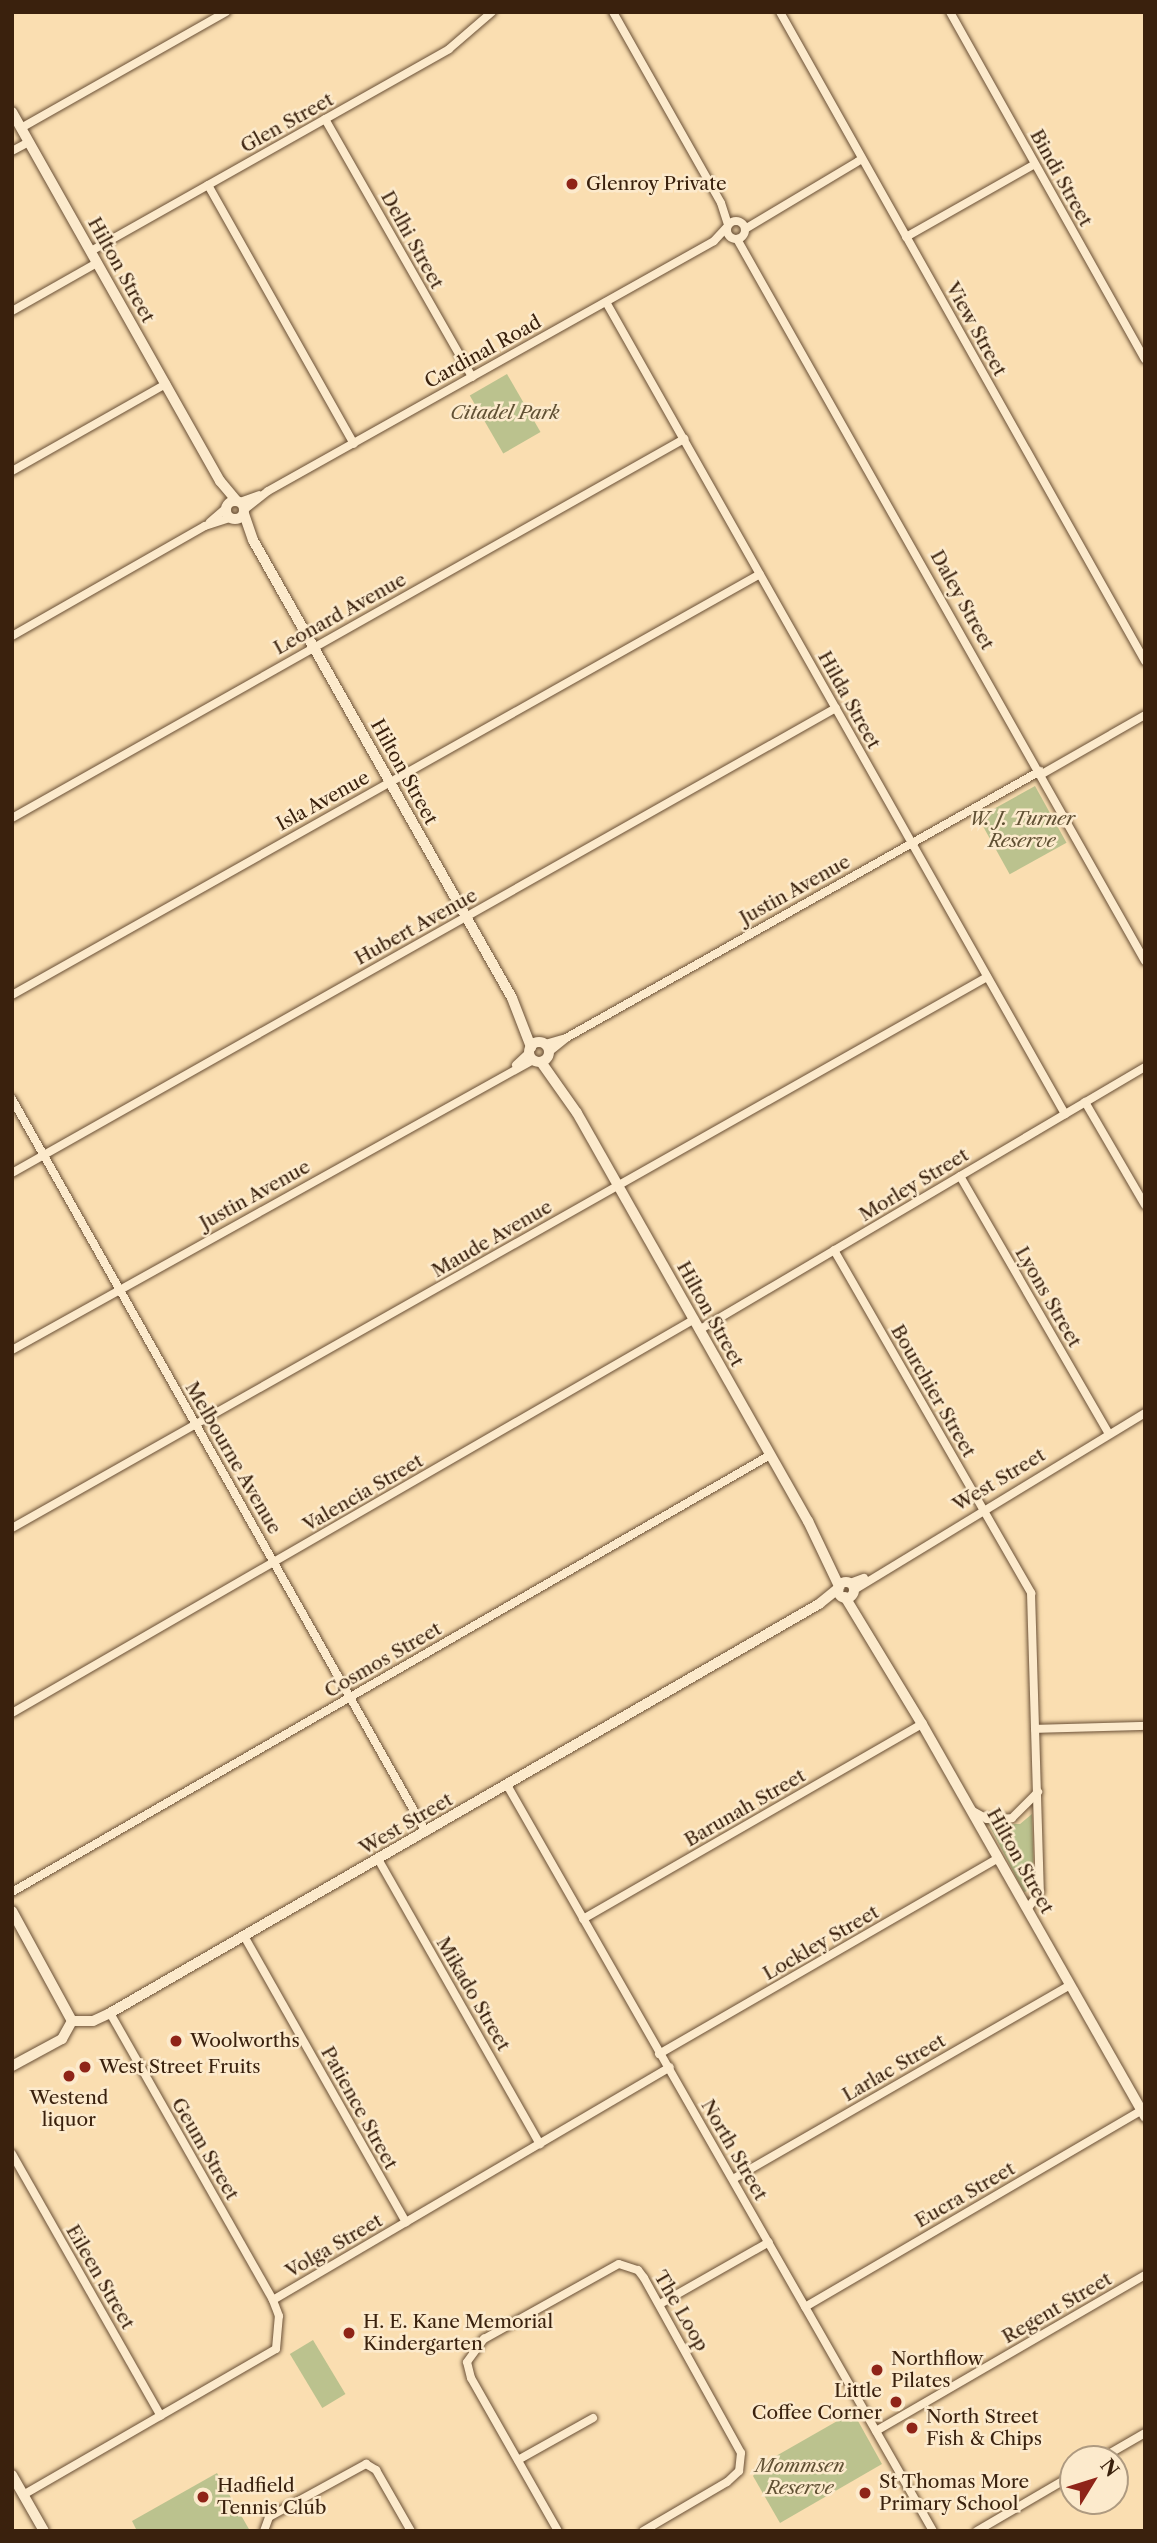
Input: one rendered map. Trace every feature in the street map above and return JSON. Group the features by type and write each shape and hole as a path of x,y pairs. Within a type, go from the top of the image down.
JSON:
{"street":[{"path":"21,128 226,12"},
{"name":"Glen Street","path":"90,251 449,50 492,12"},
{"name":"Daley Street","path":"613,12 1145,961"},
{"name":"View Street","path":"779,12 1145,661"},
{"name":"Bindi Street","path":"950,12 1145,359"},
{"name":"Hilton Street","path":"12,112 466,917 539,1052 618,1186 1144,2112"},
{"name":"Delhi Street","path":"325,119 472,377"},
{"path":"12,151 29,142"},
{"name":"Cardinal Road","path":"12,636 862,159"},
{"path":"906,237 1035,164"},
{"path":"208,185 354,444"},
{"path":"12,311 97,263"},
{"name":"Hilda Street","path":"606,302 1065,1114"},
{"path":"12,471 166,384"},
{"name":"Leonard Avenue","path":"12,818 684,439"},
{"name":"Isla Avenue","path":"12,995 760,574"},
{"name":"Hubert Avenue","path":"12,1173 836,708"},
{"name":"Justin Avenue","path":"12,1350 911,843 1145,715"},
{"name":"Maude Avenue","path":"12,1528 987,977"},
{"name":"Morley Street","path":"696,1325 834,1250 1145,1067"},
{"name":"Melbourne Avenue","path":"12,1099 426,1832"},
{"path":"1085,1102 1145,1205"},
{"name":"Lyons Street","path":"960,1176 1109,1434"},
{"name":"Bourchier Street","path":"834,1250 1031,1593 1041,1892 1027,1909"},
{"name":"Valencia Street","path":"12,1713 696,1325"},
{"name":"West Street","path":"72,2021 93,2021 110,2013 846,1590 1145,1413"},
{"name":"Cosmos Street","path":"12,1892 769,1455"},
{"name":"Barunah Street","path":"583,1919 922,1724"},
{"path":"1035,1729 1145,1726"},
{"name":"North Street","path":"507,1785 933,2531"},
{"path":"971,1810 987,1819 1012,1818 1038,1792"},
{"name":"Lockley Street","path":"659,2054 998,1858"},
{"name":"Mikado Street","path":"378,1859 540,2144"},
{"path":"12,1911 72,2021 62,2039 12,2066"},
{"name":"Patience Street","path":"244,1936 406,2222"},
{"name":"Larlac Street","path":"733,2179 1070,1985"},
{"name":"Geum Street","path":"110,2013 273,2300"},
{"name":"Volga Street","path":"23,2495 276,2349 279,2316 273,2300 670,2067"},
{"name":"Eucra Street","path":"805,2306 1144,2112"},
{"name":"Eileen Street","path":"12,2154 161,2416"},
{"path":"660,2304 769,2242"},
{"name":"The Loop","path":"558,2531 468,2372 467,2362 477,2344 619,2264 638,2270 660,2304 737,2441 742,2461 727,2483 643,2531"},
{"name":"Regent Street","path":"876,2431 1145,2274"},
{"path":"518,2460 593,2418"},
{"path":"1124,2445 1145,2433"},
{"path":"264,2531 269,2518 362,2464 374,2468 411,2531"},
{"path":"12,2475 44,2531"},
{"path":"977,2531 1059,2483"}],"green space":[{"name":"Citadel Park","path":"507,374 540,432 503,454 470,396"},
{"name":"W. J. Turner Reserve","path":"1035,786 1067,843 1010,874 978,818"},
{"path":"1032,1814 1034,1879 1032,1890 1024,1892 988,1823 1020,1824"},
{"path":"313,2340 345,2394 322,2408 290,2354"},
{"name":"Mommsen Reserve","path":"853,2412 882,2464 780,2523 753,2476 762,2464"},
{"name":"Hadfield Tennis Club","path":"217,2473 250,2531 137,2531 132,2521"}],"place":[{"name":"Glenroy Private","path":"572,184"},
{"name":"Woolworths","path":"176,2041"},
{"name":"West Street Fruits","path":"85,2067"},
{"name":"Westend liquor","path":"69,2076"},
{"name":"H. E. Kane Memorial Kindergarten","path":"349,2333"},
{"name":"Northflow Pilates","path":"877,2370"},
{"name":"Little Coffee Corner","path":"896,2402"},
{"name":"North Street Fish & Chips","path":"912,2428"},
{"name":"St Thomas More Primary School","path":"865,2493"},
{"name":"Hadfield Tennis Club","path":"203,2497"}]}
